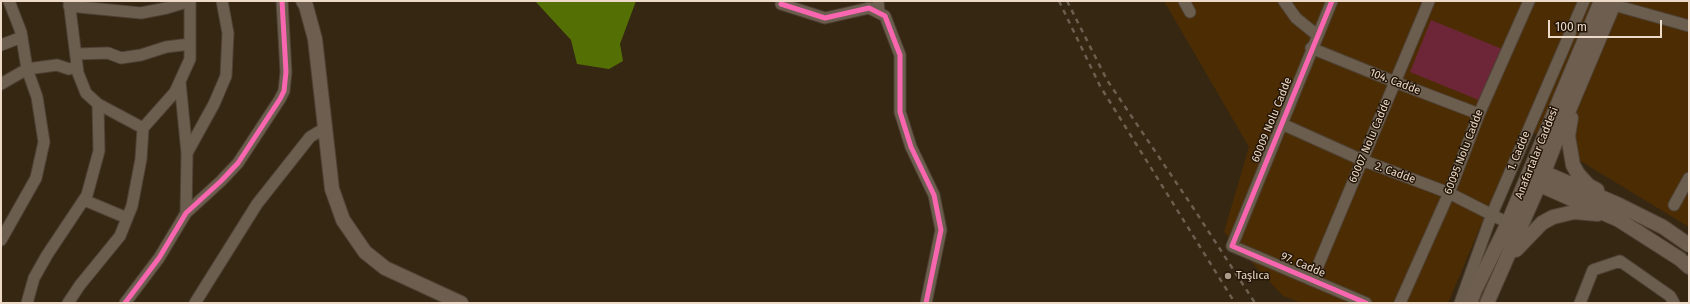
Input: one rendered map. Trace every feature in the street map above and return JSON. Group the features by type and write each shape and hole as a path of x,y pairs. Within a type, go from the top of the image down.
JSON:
{"main road":[{"path":"303,1 306,6 315,39 332,189 343,220 365,252 385,268 461,303"},
{"name":"Anafartalar Caddesi","path":"1470,303 1508,223 1536,176 1575,96 1610,2"},
{"name":"Anafartalar Caddesi","path":"1488,301 1507,259 1536,176 1610,2"},
{"path":"1575,96 1568,136 1573,165 1578,174 1614,210 1689,267"},
{"path":"1536,176 1614,210 1663,227 1689,245"},
{"path":"1507,259 1542,223 1553,217 1574,212 1614,210"}],"street":[{"path":"1,240 36,178 44,142 37,97 27,69 22,37 9,1"},
{"path":"68,303 80,285 120,236 132,206 141,158 143,128 175,92 190,58 190,1 168,8 141,13 69,4 78,73 86,93 98,104 143,128"},
{"path":"187,153 214,104 226,76 228,33 222,1"},
{"path":"125,303 159,258 186,213 238,163 282,95 286,72 282,1"},
{"path":"878,1 879,13"},
{"path":"1184,1 1190,12"},
{"path":"1284,1 1296,18 1317,35"},
{"name":"60009 Nolu Cadde","path":"1232,246 1282,124 1311,48 1332,1"},
{"name":"60007 Nolu Cadde","path":"1312,280 1429,1"},
{"name":"60095 Nolu Cadde","path":"1400,303 1449,193 1479,114 1510,42 1530,1"},
{"name":"1. Cadde","path":"1460,303 1492,214 1584,1"},
{"path":"1610,2 1689,26"},
{"path":"781,4 825,18 868,8 885,16 900,55 900,112 911,147 934,195 941,230 926,303"},
{"path":"1,45 22,37"},
{"path":"76,54 108,53 121,58 141,55 166,47 190,44"},
{"name":"104. Cadde","path":"1311,48 1479,114"},
{"path":"1,84 27,69 57,65 69,69 77,67"},
{"path":"180,82 187,153 186,213"},
{"path":"27,303 34,278 47,255 87,195 99,151 98,104"},
{"name":"2. Cadde","path":"1282,124 1362,160 1449,193 1508,223"},
{"path":"195,303 257,204 310,137 325,128"},
{"path":"1674,205 1689,178"},
{"path":"84,200 127,218"},
{"name":"97. Cadde","path":"1232,246 1366,303"},
{"path":"1580,303 1593,270 1620,261 1670,296 1674,303"}],"shaded area":[{"path":"535,1 636,1 620,44 623,61 609,69 577,64 571,40"},
{"path":"1164,1 1689,1 1689,227 1523,126 1448,303 1302,303 1283,296 1224,232 1249,147"},
{"path":"1431,20 1502,49 1481,101 1410,72"}],"railway":[{"path":"1059,1 1100,86 1235,303"},
{"path":"1067,1 1107,80 1255,303"}],"cycle path":[{"path":"125,303 159,258 186,213 238,163 280,99 284,91 286,72 282,1"},
{"path":"1332,1 1232,246 1366,303"},
{"path":"781,4 825,18 869,8 885,16 900,55 900,112 911,147 934,195 941,230 926,303"}],"place":[{"name":"Taşlıca","path":"1228,276"}]}
